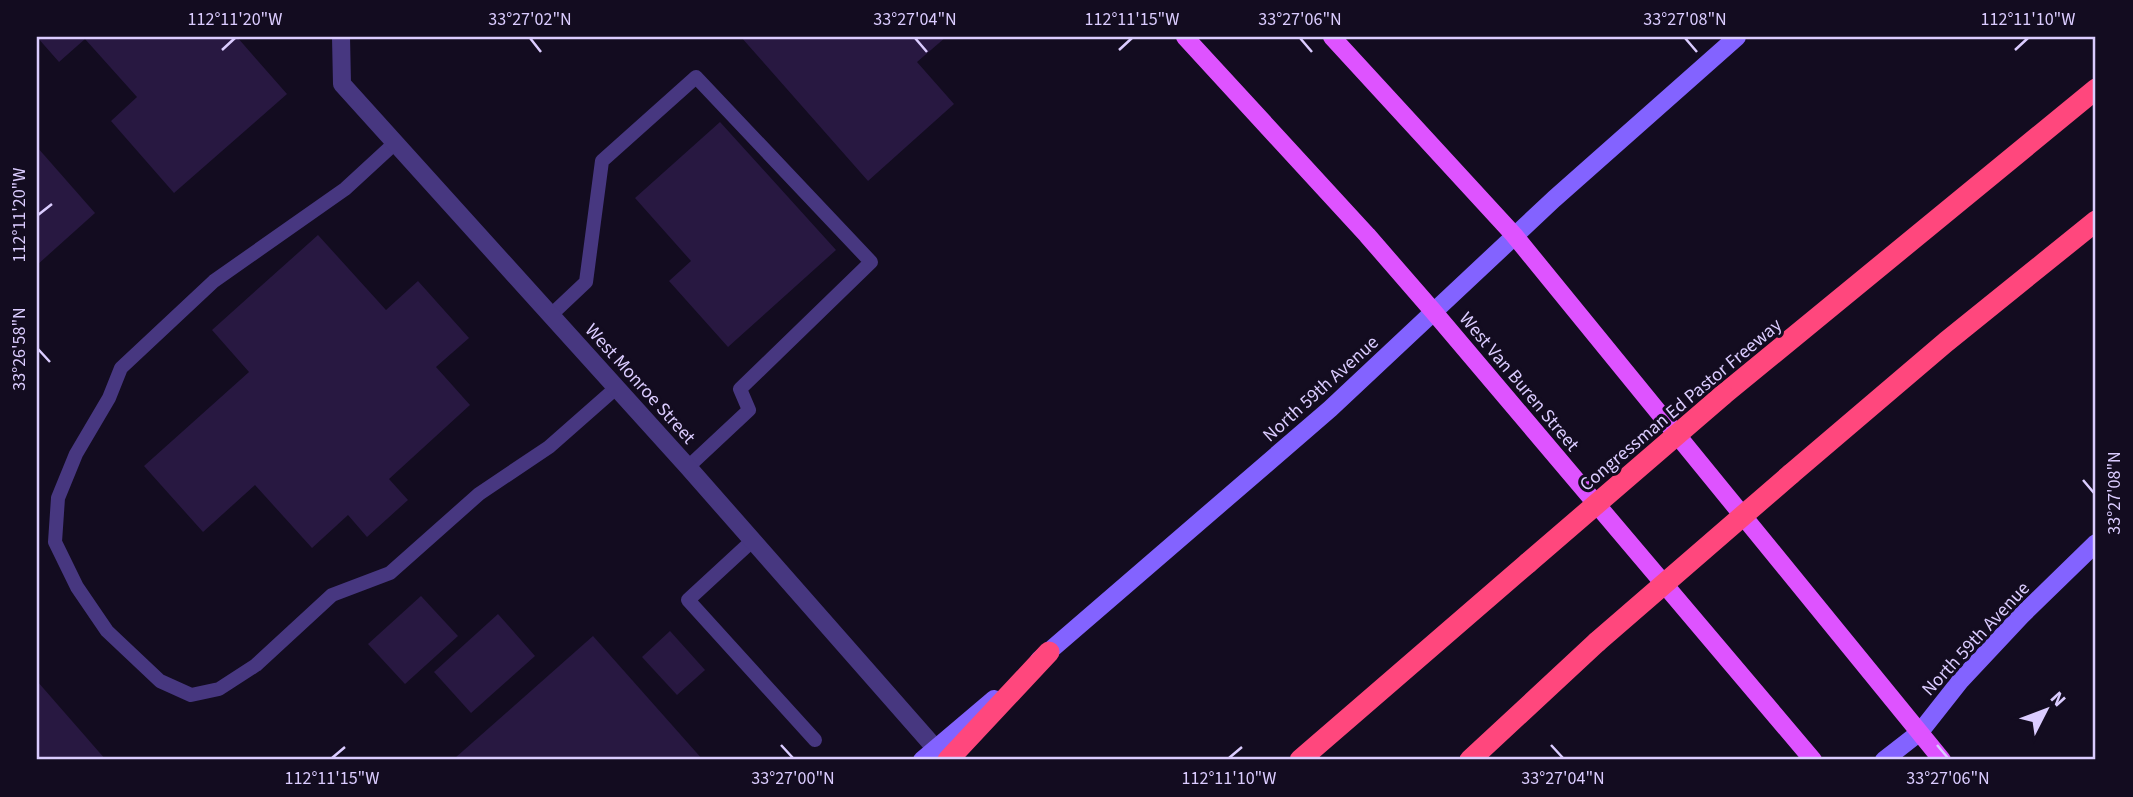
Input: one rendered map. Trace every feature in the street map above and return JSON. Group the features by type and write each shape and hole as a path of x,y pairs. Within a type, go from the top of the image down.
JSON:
{"highway":[{"name":"Congressman Ed Pastor Freeway","path":"1300,760 1723,394 2096,89"},
{"path":"1469,760 1597,642 1791,474 1946,342 2096,221"},
{"path":"935,757 1049,652"}],"main road":[{"name":"West Van Buren Street","path":"1185,37 1433,311 1813,760"},
{"path":"1332,37 1514,235 1942,760"},
{"name":"North 59th Avenue","path":"1049,652 1330,409 1514,235 1737,37"},
{"name":"North 59th Avenue","path":"1884,760 1920,732 1961,680 2021,616 2096,543"}],"street":[{"name":"West Monroe Street","path":"341,37 342,84 688,467 935,757"}],"lane":[{"path":"551,315 586,282 601,161 696,77 871,262 740,389 749,410 688,467"},
{"path":"395,143 345,190 214,281 121,368 109,398 76,454 58,498 55,542 77,587 107,631 160,681 191,695 219,689 256,665 332,595 390,573 479,494 549,447 616,388"},
{"path":"752,541 688,600 815,740"}],"building":[{"path":"37,37 237,37 287,94 174,193 111,121 137,97 85,39 59,62"},
{"path":"741,37 946,37 917,62 954,104 868,181"},
{"path":"720,122 836,250 728,347 669,281 691,261 635,198"},
{"path":"37,147 95,213 37,265"},
{"path":"318,235 386,310 418,281 469,338 436,367 470,405 389,479 408,500 367,537 348,515 312,548 255,485 203,532 144,466 249,372 212,330"},
{"path":"421,596 458,636 405,684 368,644"},
{"path":"498,614 535,656 471,713 434,672"},
{"path":"670,631 705,670 677,695 642,657"},
{"path":"593,636 703,760 455,758"},
{"path":"37,681 106,760 37,760"}]}
